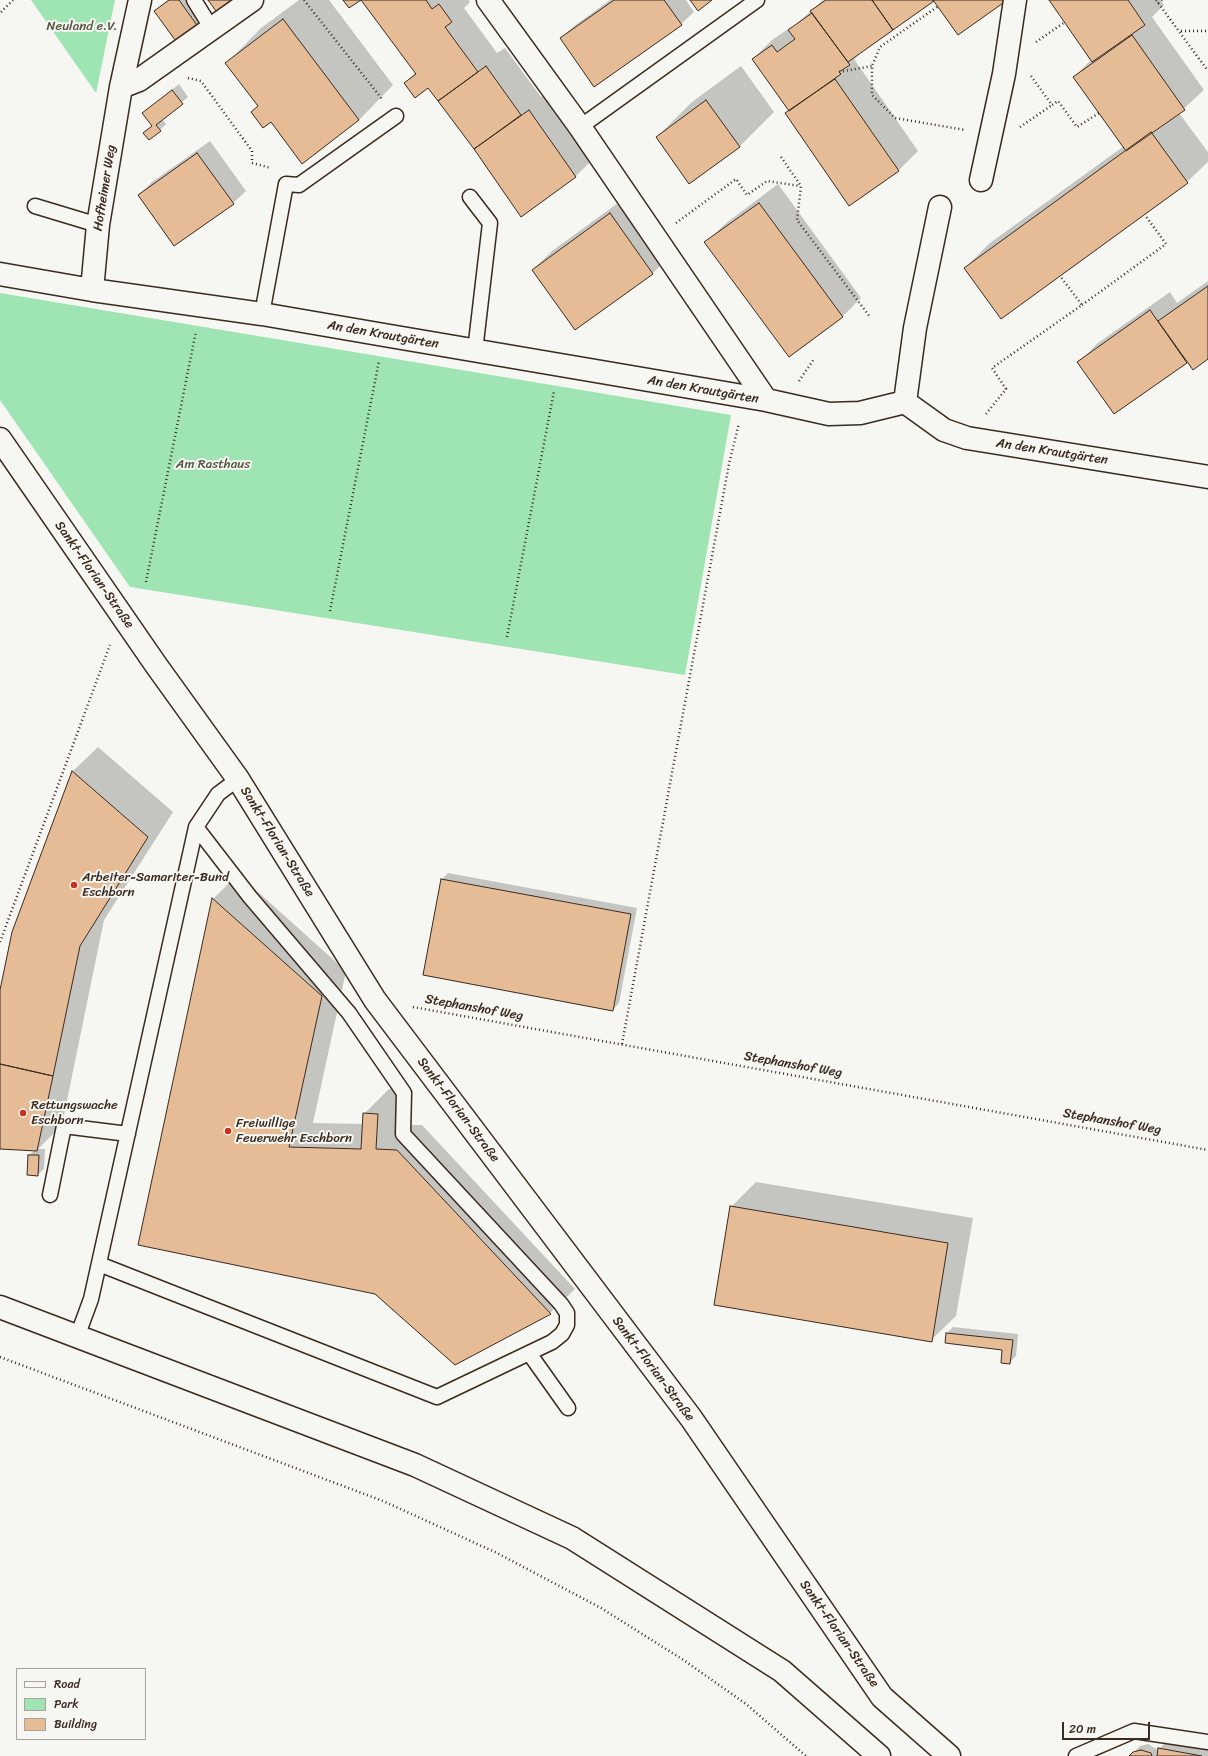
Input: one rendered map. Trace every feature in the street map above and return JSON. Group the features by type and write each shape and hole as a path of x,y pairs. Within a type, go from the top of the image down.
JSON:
{"street":[{"name":"Hofheimer Weg","path":"92,290 98,225 122,87 140,0"},
{"path":"122,87 130,85 152,71 252,0"},
{"name":"An den Krautgärten","path":"489,0 580,127 655,238 756,399"},
{"path":"981,180 1004,74 1015,0"},
{"path":"905,402 916,328 940,207"},
{"name":"An den Krautgärten","path":"0,274 92,290 262,314 756,399 829,414 860,413 905,402 944,430 967,438 1208,477"},
{"name":"Sankt-Florian-Straße","path":"0,439 121,615 238,779 375,1000 691,1418 882,1697 949,1756"},
{"path":"0,1307 416,1465 572,1538 782,1671 879,1756"}],"lane":[{"path":"194,0 212,29"},
{"path":"580,127 757,0"},
{"path":"262,314 286,184 300,186 396,116"},
{"path":"470,197 490,223 475,350"},
{"path":"35,206 98,225"},
{"path":"77,1337 91,1299 196,827 218,794 238,779"},
{"path":"99,1264 437,1397 552,1342 562,1334 567,1325 567,1313 561,1304 403,1134 404,1093 349,1013 250,897 196,827"},
{"path":"50,1196 64,1126 128,1134"},
{"path":"529,1353 568,1408"},
{"path":"1076,1756 1134,1732 1208,1742"}],"path":[{"path":"1,12 14,0"},
{"path":"304,0 396,116"},
{"path":"1162,0 1157,1 1208,72"},
{"path":"938,7 880,47 872,66 872,95 895,118 990,134"},
{"path":"1180,31 1208,30"},
{"path":"839,72 872,66"},
{"path":"152,71 201,81 252,150 252,163 281,170 286,184"},
{"path":"1029,73 1052,104 1058,101 1077,127 1099,113"},
{"path":"781,157 800,186 797,220 870,317"},
{"path":"655,238 736,179 747,194 767,181 800,186"},
{"path":"967,438 1006,389 992,368 1166,244 1145,215"},
{"path":"1060,276 1082,305"},
{"path":"146,582 202,305"},
{"path":"330,611 384,335"},
{"path":"507,637 559,365"},
{"path":"622,1044 729,464 756,399"},
{"path":"0,942 121,615"},
{"name":"Stephanshof Weg","path":"375,1000 1208,1150"},
{"path":"0,1357 383,1501 497,1553 601,1608 685,1661 746,1704 806,1756"}],"green space":[{"name":"Neuland e.V.","path":"31,0 115,0 96,93"},
{"name":"Am Rasthaus","path":"0,293 731,415 685,675 130,587 0,400"}],"building":[{"path":"169,0 179,0 199,28 178,44 154,11"},
{"path":"208,0 240,0 221,18"},
{"path":"343,0 361,0 349,8"},
{"path":"361,0 426,0 432,9 439,4 452,22 445,27 478,72 438,101 428,88 415,98 404,83 416,74"},
{"path":"614,0 664,0 682,25 594,87 560,38"},
{"path":"690,0 712,0 698,11"},
{"path":"826,0 872,0 893,30 848,62 810,11"},
{"path":"872,0 933,0 934,1 893,30"},
{"path":"933,0 1006,0 1006,1 958,35"},
{"path":"1049,0 1128,0 1145,25 1092,62"},
{"path":"812,13 850,65 839,72 841,74 789,111 752,59 772,45 777,52 795,39 788,30"},
{"path":"283,19 359,120 302,164 271,122 263,128 251,112 258,106 225,63"},
{"path":"1132,35 1185,110 1126,151 1073,77"},
{"path":"486,66 521,115 474,149 438,101"},
{"path":"835,79 899,171 849,206 785,113"},
{"path":"172,90 183,104 156,125 161,131 149,140 143,133 152,126 142,113"},
{"path":"706,100 740,147 689,184 656,137"},
{"path":"529,110 576,177 521,217 474,149"},
{"path":"1151,132 1188,183 1001,319 964,268"},
{"path":"197,153 234,204 174,246 138,195"},
{"path":"759,203 843,317 789,357 704,242"},
{"path":"610,213 653,274 575,330 532,270"},
{"path":"1208,286 1208,359 1193,370 1158,321"},
{"path":"1150,310 1187,363 1114,414 1077,362"},
{"name":"Arbeiter-Samariter-Bund Eschborn","path":"72,771 148,837 80,946 53,1076 0,1064 0,990 12,932"},
{"path":"441,879 631,914 613,1011 423,975"},
{"name":"Freiwillige Feuerwehr Eschborn","path":"212,898 322,996 289,1147 361,1149 363,1113 378,1114 376,1149 397,1150 551,1314 455,1365 375,1294 138,1245"},
{"name":"Rettungswache Eschborn","path":"0,1064 53,1076 37,1151 0,1149"},
{"path":"28,1155 39,1155 38,1176 27,1175"},
{"path":"730,1206 948,1243 932,1342 714,1305"},
{"path":"946,1333 1013,1340 1010,1364 1001,1363 1002,1350 945,1343"},
{"path":"1158,1748 1202,1756 1157,1756"},
{"path":"1141,1750 1151,1753 1152,1756 1129,1756 1133,1752"}],"place":[{"name":"Arbeiter-Samariter-Bund Eschborn","path":"74,885"},
{"name":"Rettungswache Eschborn","path":"23,1113"},
{"name":"Freiwillige Feuerwehr Eschborn","path":"228,1131"}]}
